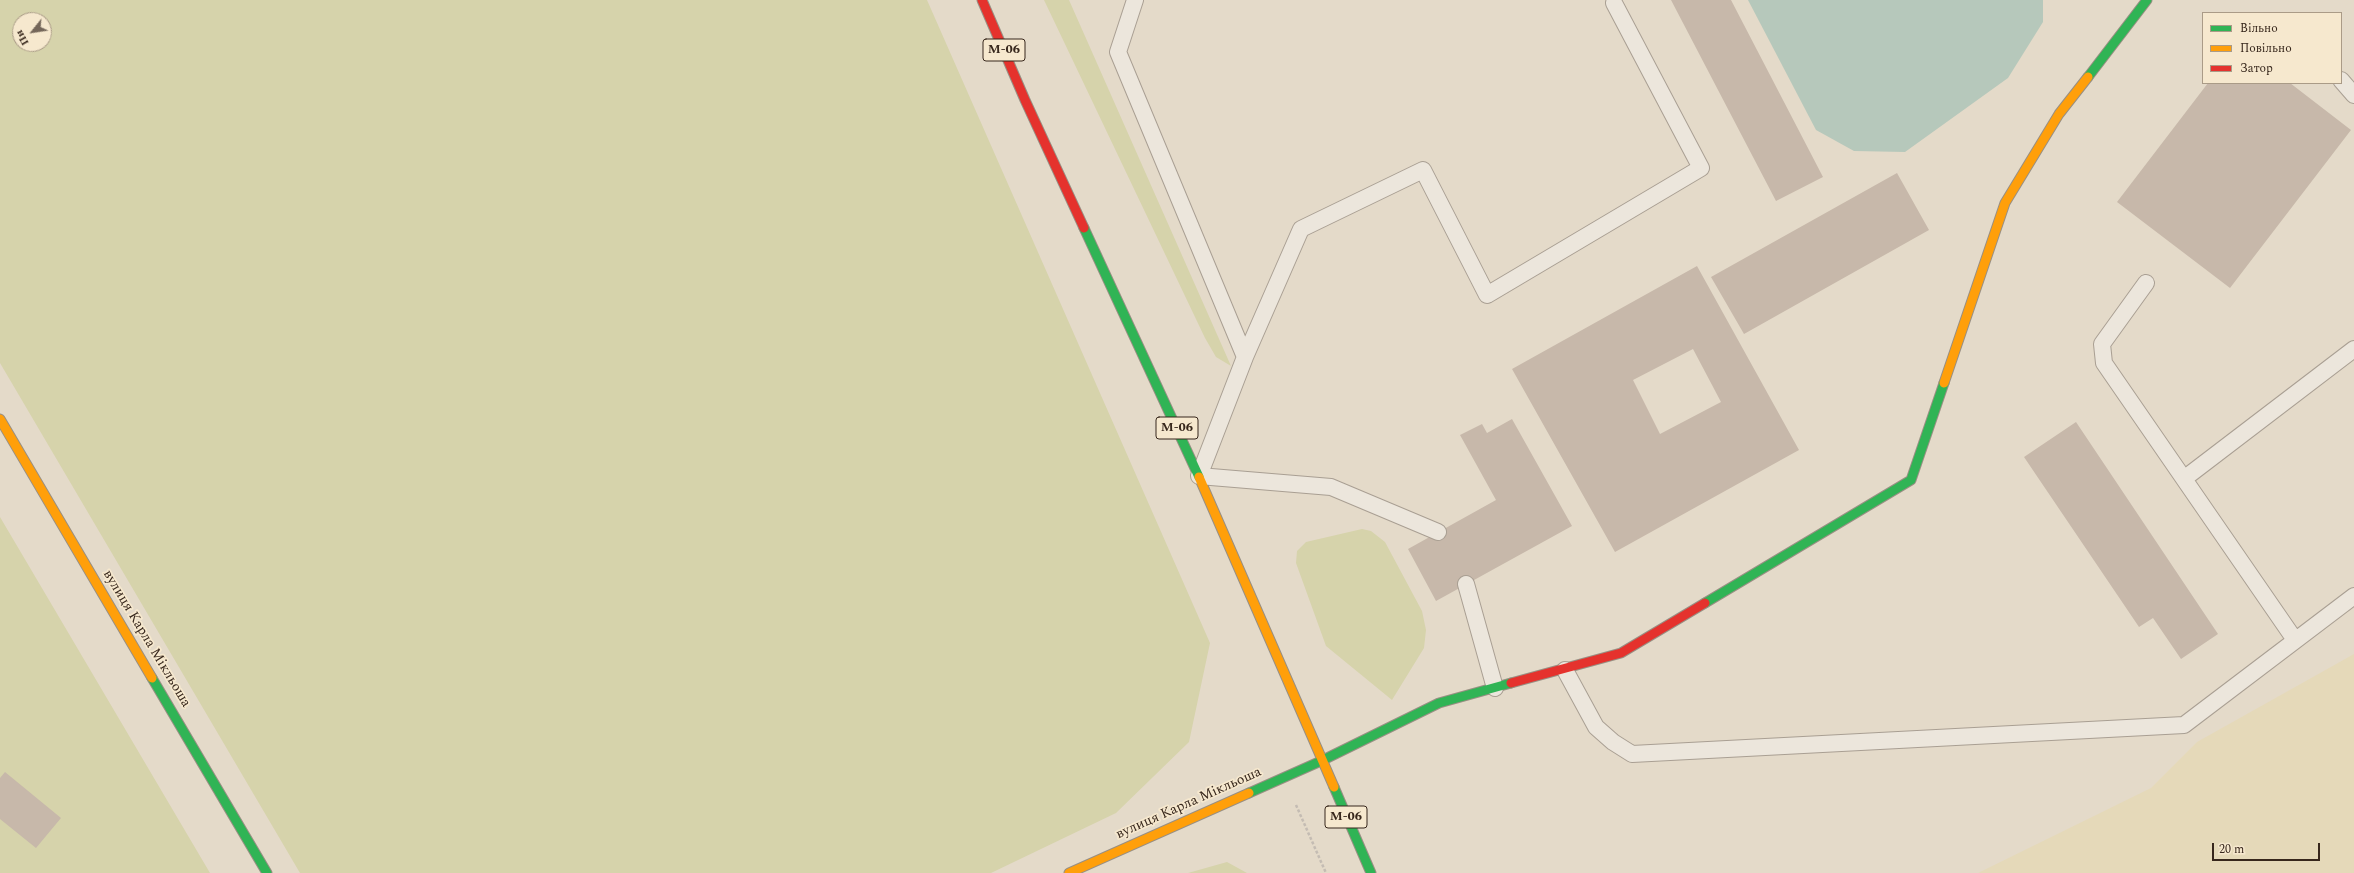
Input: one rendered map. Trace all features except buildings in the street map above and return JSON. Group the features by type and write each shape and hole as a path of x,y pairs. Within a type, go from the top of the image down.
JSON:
{"main road":[{"name":"М-06","path":"982,0 1025,100 1199,476 1321,761 1371,873"},
{"name":"вулиця Карла Мікльоша","path":"1069,873 1321,761 1439,703 1565,670 1621,653 1911,480 2005,203 2059,114 2147,0"},
{"name":"вулиця Карла Мікльоша","path":"0,419 267,873"}],"lane":[{"path":"1135,0 1118,52 1245,357"},
{"path":"1438,532 1331,487 1199,476 1245,357 1301,229 1423,170 1487,294 1701,168 1614,3"},
{"path":"2342,81 2354,95"},
{"path":"2146,283 2102,344 2104,363 2296,640"},
{"path":"2185,478 2354,349"},
{"path":"1466,584 1495,688"},
{"path":"1565,670 1596,727 1613,742 1632,754 2184,726 2354,596"}],"path":[{"path":"1283,777 1326,873"}],"shaded area":[{"path":"0,0 927,0 1210,643 1189,742 1116,813 991,873 300,873 0,363"},
{"path":"1044,0 1069,0 1231,366 1216,357 1205,338"},
{"path":"1748,0 2043,0 2043,22 2008,78 1905,152 1854,151 1816,130"},
{"path":"0,517 210,873 0,873"},
{"path":"1362,529 1371,531 1385,542 1422,611 1426,630 1424,648 1392,700 1326,646 1296,563 1297,551 1306,542"},
{"path":"2354,654 2354,873 1978,873 2151,788 2197,742"},
{"path":"1227,862 1247,873 1188,873"}],"traffic: fast":[{"path":"2088,77 2147,0"},
{"path":"1084,228 1199,477"},
{"path":"1705,603 1911,480 1944,383"},
{"path":"152,678 267,873"},
{"path":"1249,793 1321,761 1439,703 1511,683"},
{"path":"1334,787 1371,873"}],"traffic: slow":[{"path":"1944,383 2005,203 2059,114 2088,77"},
{"path":"0,419 152,678"},
{"path":"1199,477 1334,787"},
{"path":"1069,873 1249,793"}],"traffic: jam":[{"path":"982,0 1025,100 1084,228"},
{"path":"1511,683 1621,653 1705,603"}]}
